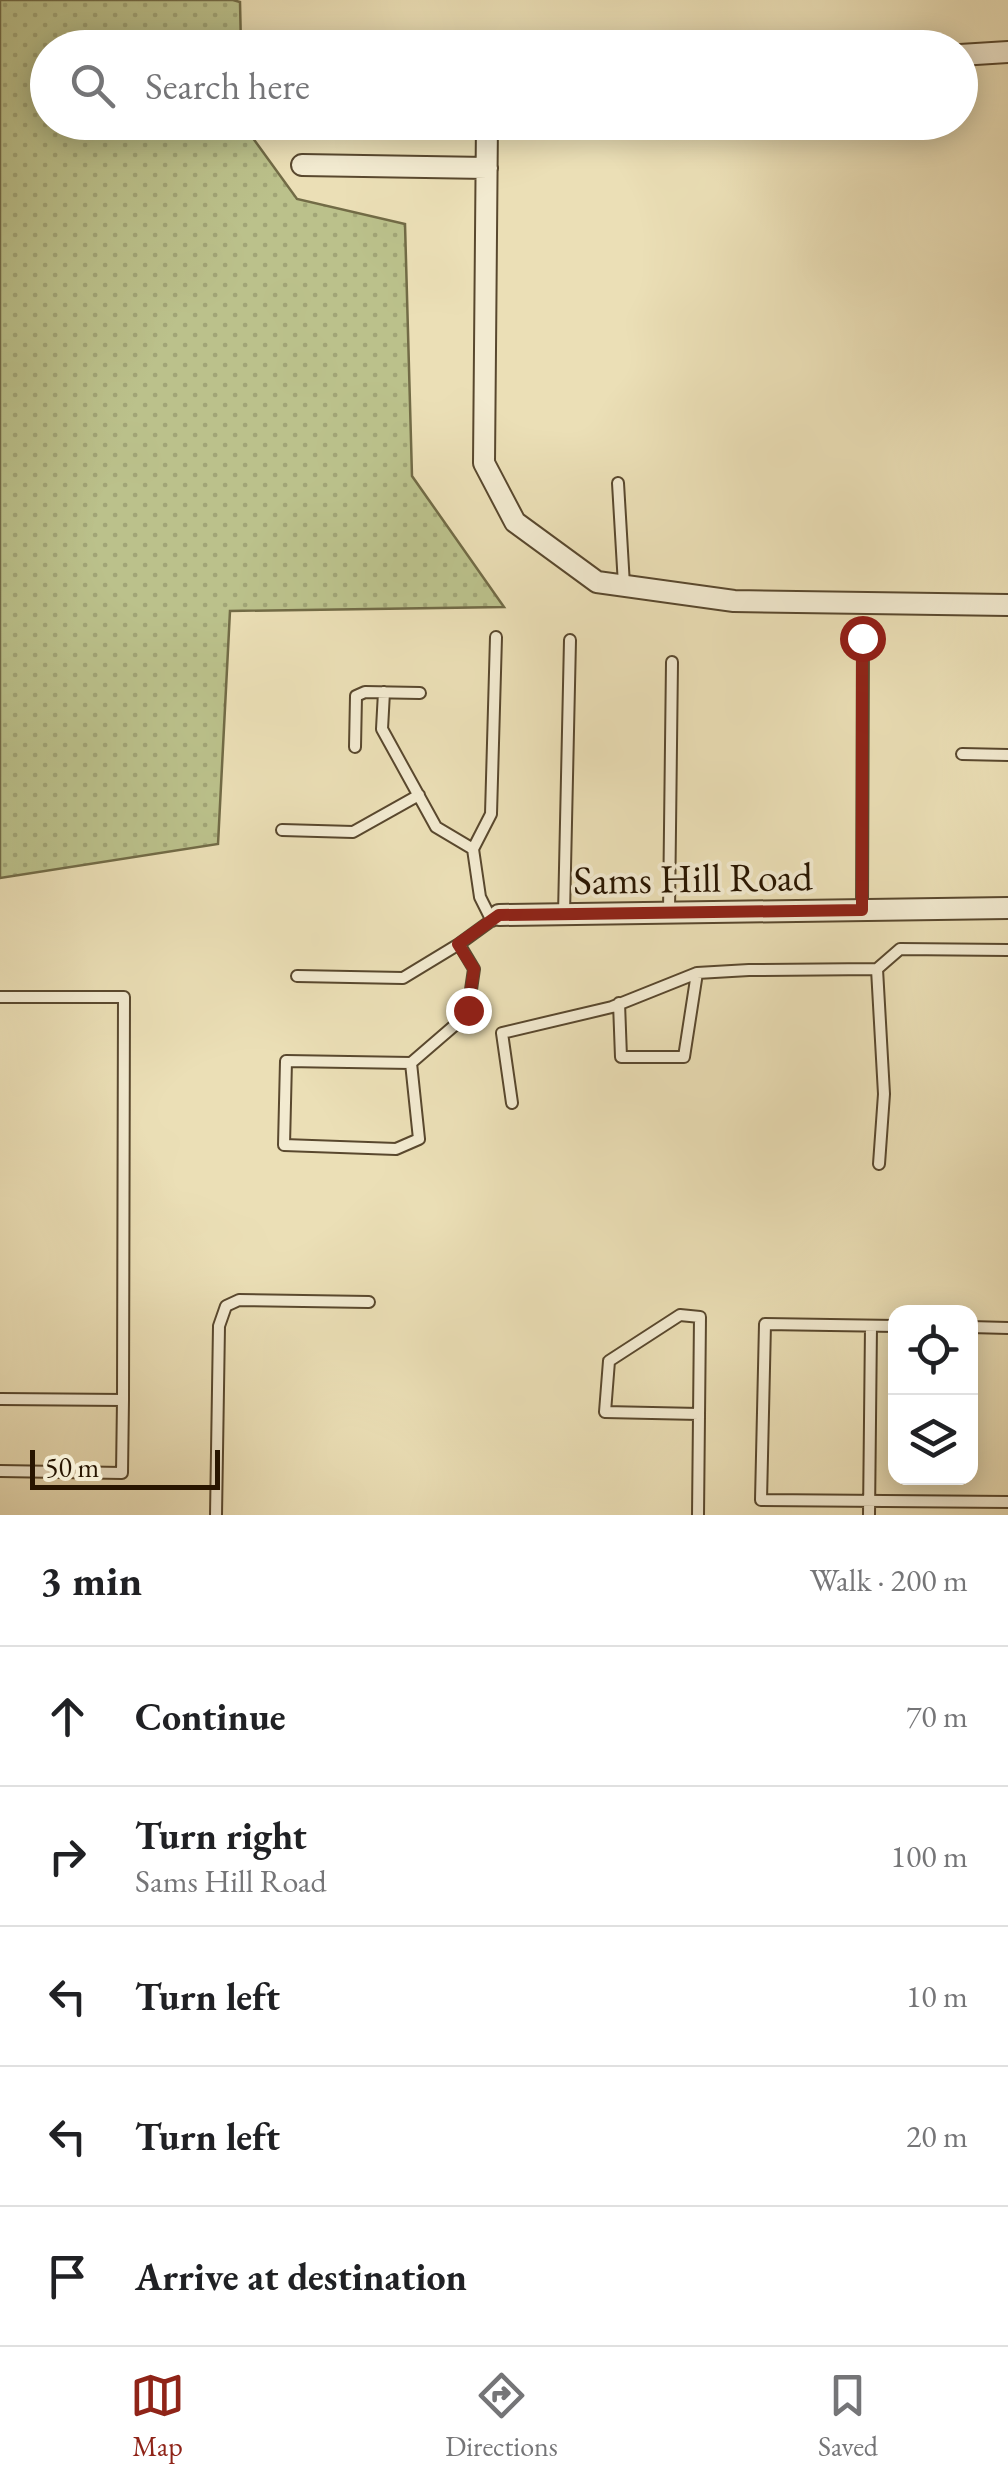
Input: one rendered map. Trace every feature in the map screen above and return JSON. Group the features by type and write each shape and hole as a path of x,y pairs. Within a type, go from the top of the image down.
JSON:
{"street":[{"path":"978,54 1008,52"},
{"path":"488,140 484,462 516,522 598,582 734,601 1008,605"},
{"path":"302,165 487,168"},
{"name":"Sams Hill Road","path":"496,918 1008,908"}],"lane":[{"path":"618,483 624,586"},
{"path":"297,976 403,978 496,918 480,897 473,849 492,814 496,638"},
{"path":"862,638 862,910"},
{"path":"564,914 570,640"},
{"path":"669,913 672,662"},
{"path":"354,747 356,696 365,692 420,693"},
{"path":"384,692 382,729 436,827 473,849"},
{"path":"962,754 1008,756"},
{"path":"282,830 353,832 419,795"},
{"path":"411,1062 419,1139 396,1149 284,1145 286,1062 411,1062 468,1010 474,969 458,944"},
{"path":"512,1102 502,1033 612,1007 697,973 877,969 900,949 1008,950"},
{"path":"877,969 884,1094 879,1164"},
{"path":"620,1003 621,1057 684,1057 697,973"},
{"path":"0,997 124,997 122,1474 0,1471"},
{"path":"216,1515 219,1326 226,1306 239,1300 369,1302"},
{"path":"698,1515 700,1317 680,1315 609,1361 605,1412 699,1414"},
{"path":"888,1326 765,1324 762,1500 1008,1502"},
{"path":"869,1515 871,1326"},
{"path":"978,1327 1008,1328"},
{"path":"0,1400 123,1400"}],"green space":[{"path":"0,0 233,0 240,2 241,30 30,30 30,140 254,140 297,199 405,224 412,476 504,607 230,611 218,844 0,878"}],"route":[{"path":"468,1010 474,969 458,944 499,915 862,910 862,638"}]}
